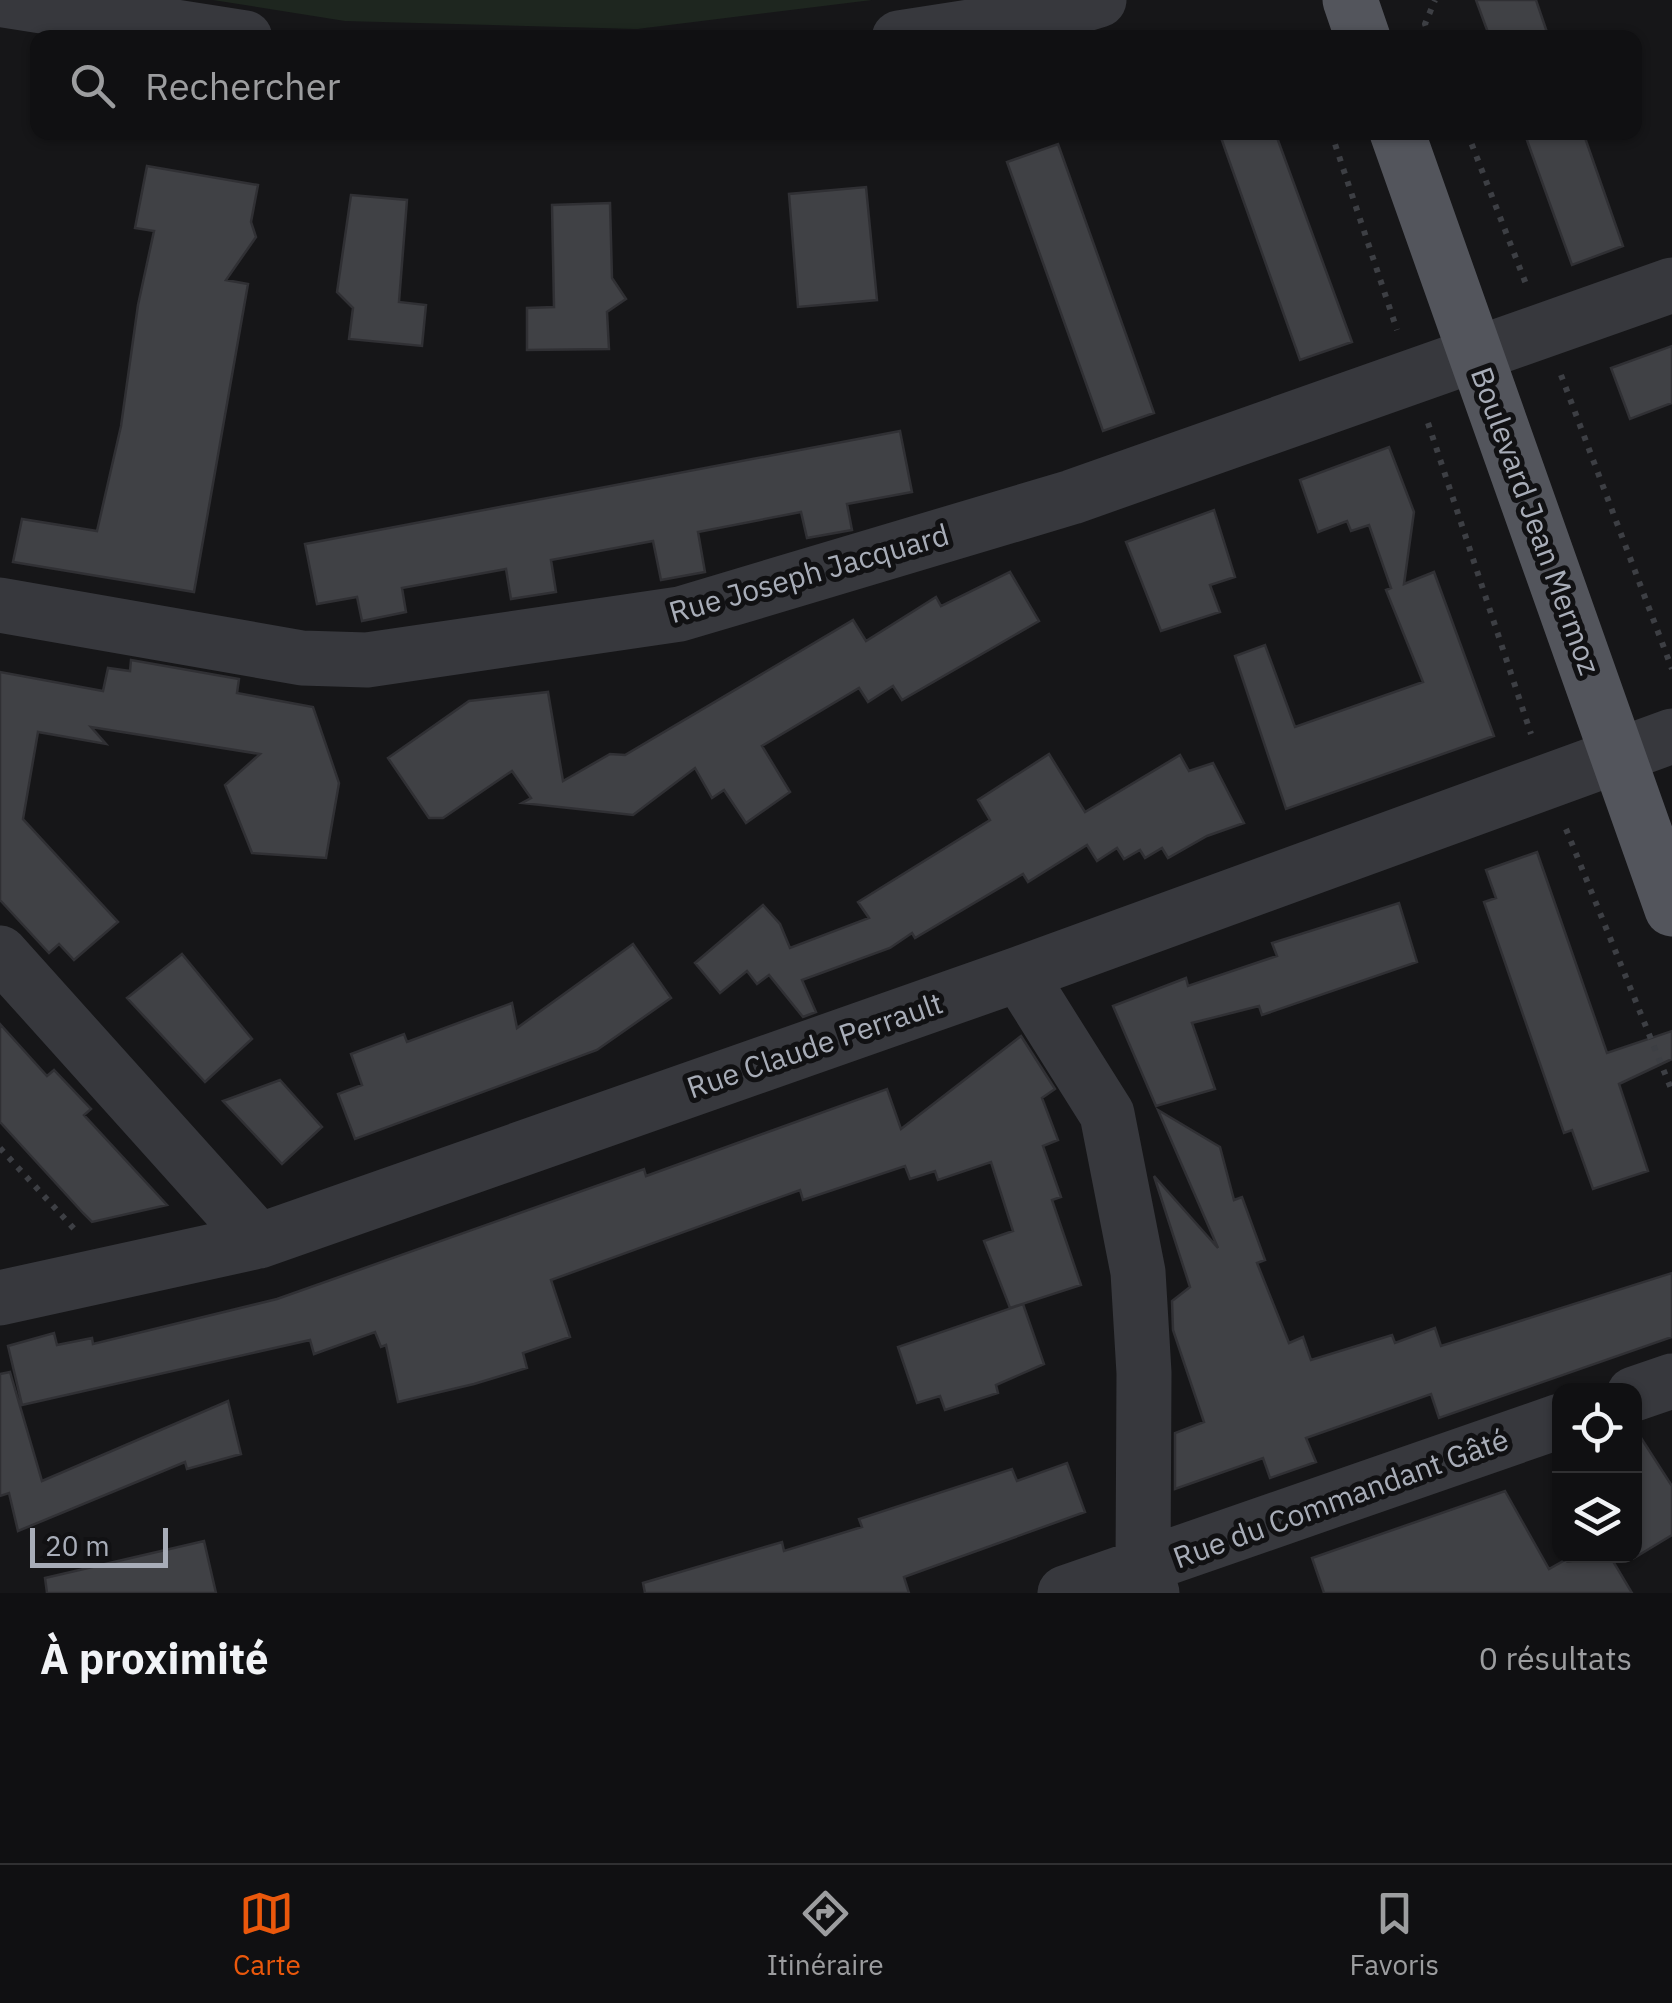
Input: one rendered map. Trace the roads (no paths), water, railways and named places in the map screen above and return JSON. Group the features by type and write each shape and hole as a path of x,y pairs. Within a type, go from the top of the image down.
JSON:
{"main road":[{"path":"1350,0 1360,30"},
{"name":"Boulevard Jean Mermoz","path":"1400,140 1672,909"}],"street":[{"path":"4,0 194,30"},
{"path":"950,30 1053,14 1099,0"},
{"name":"Rue Joseph Jacquard","path":"0,605 302,658 367,660 625,623 737,600 1035,508 1672,285"},
{"name":"Rue Claude Perrault","path":"0,1298 259,1241 1020,974 1672,736"},
{"path":"0,953 259,1241"},
{"path":"1020,974 1108,1114 1138,1272 1144,1373 1147,1581"},
{"path":"1642,1391 1672,1381"},
{"name":"Rue du Commandant Gâté","path":"1065,1593 1147,1581 1552,1424"}]}
